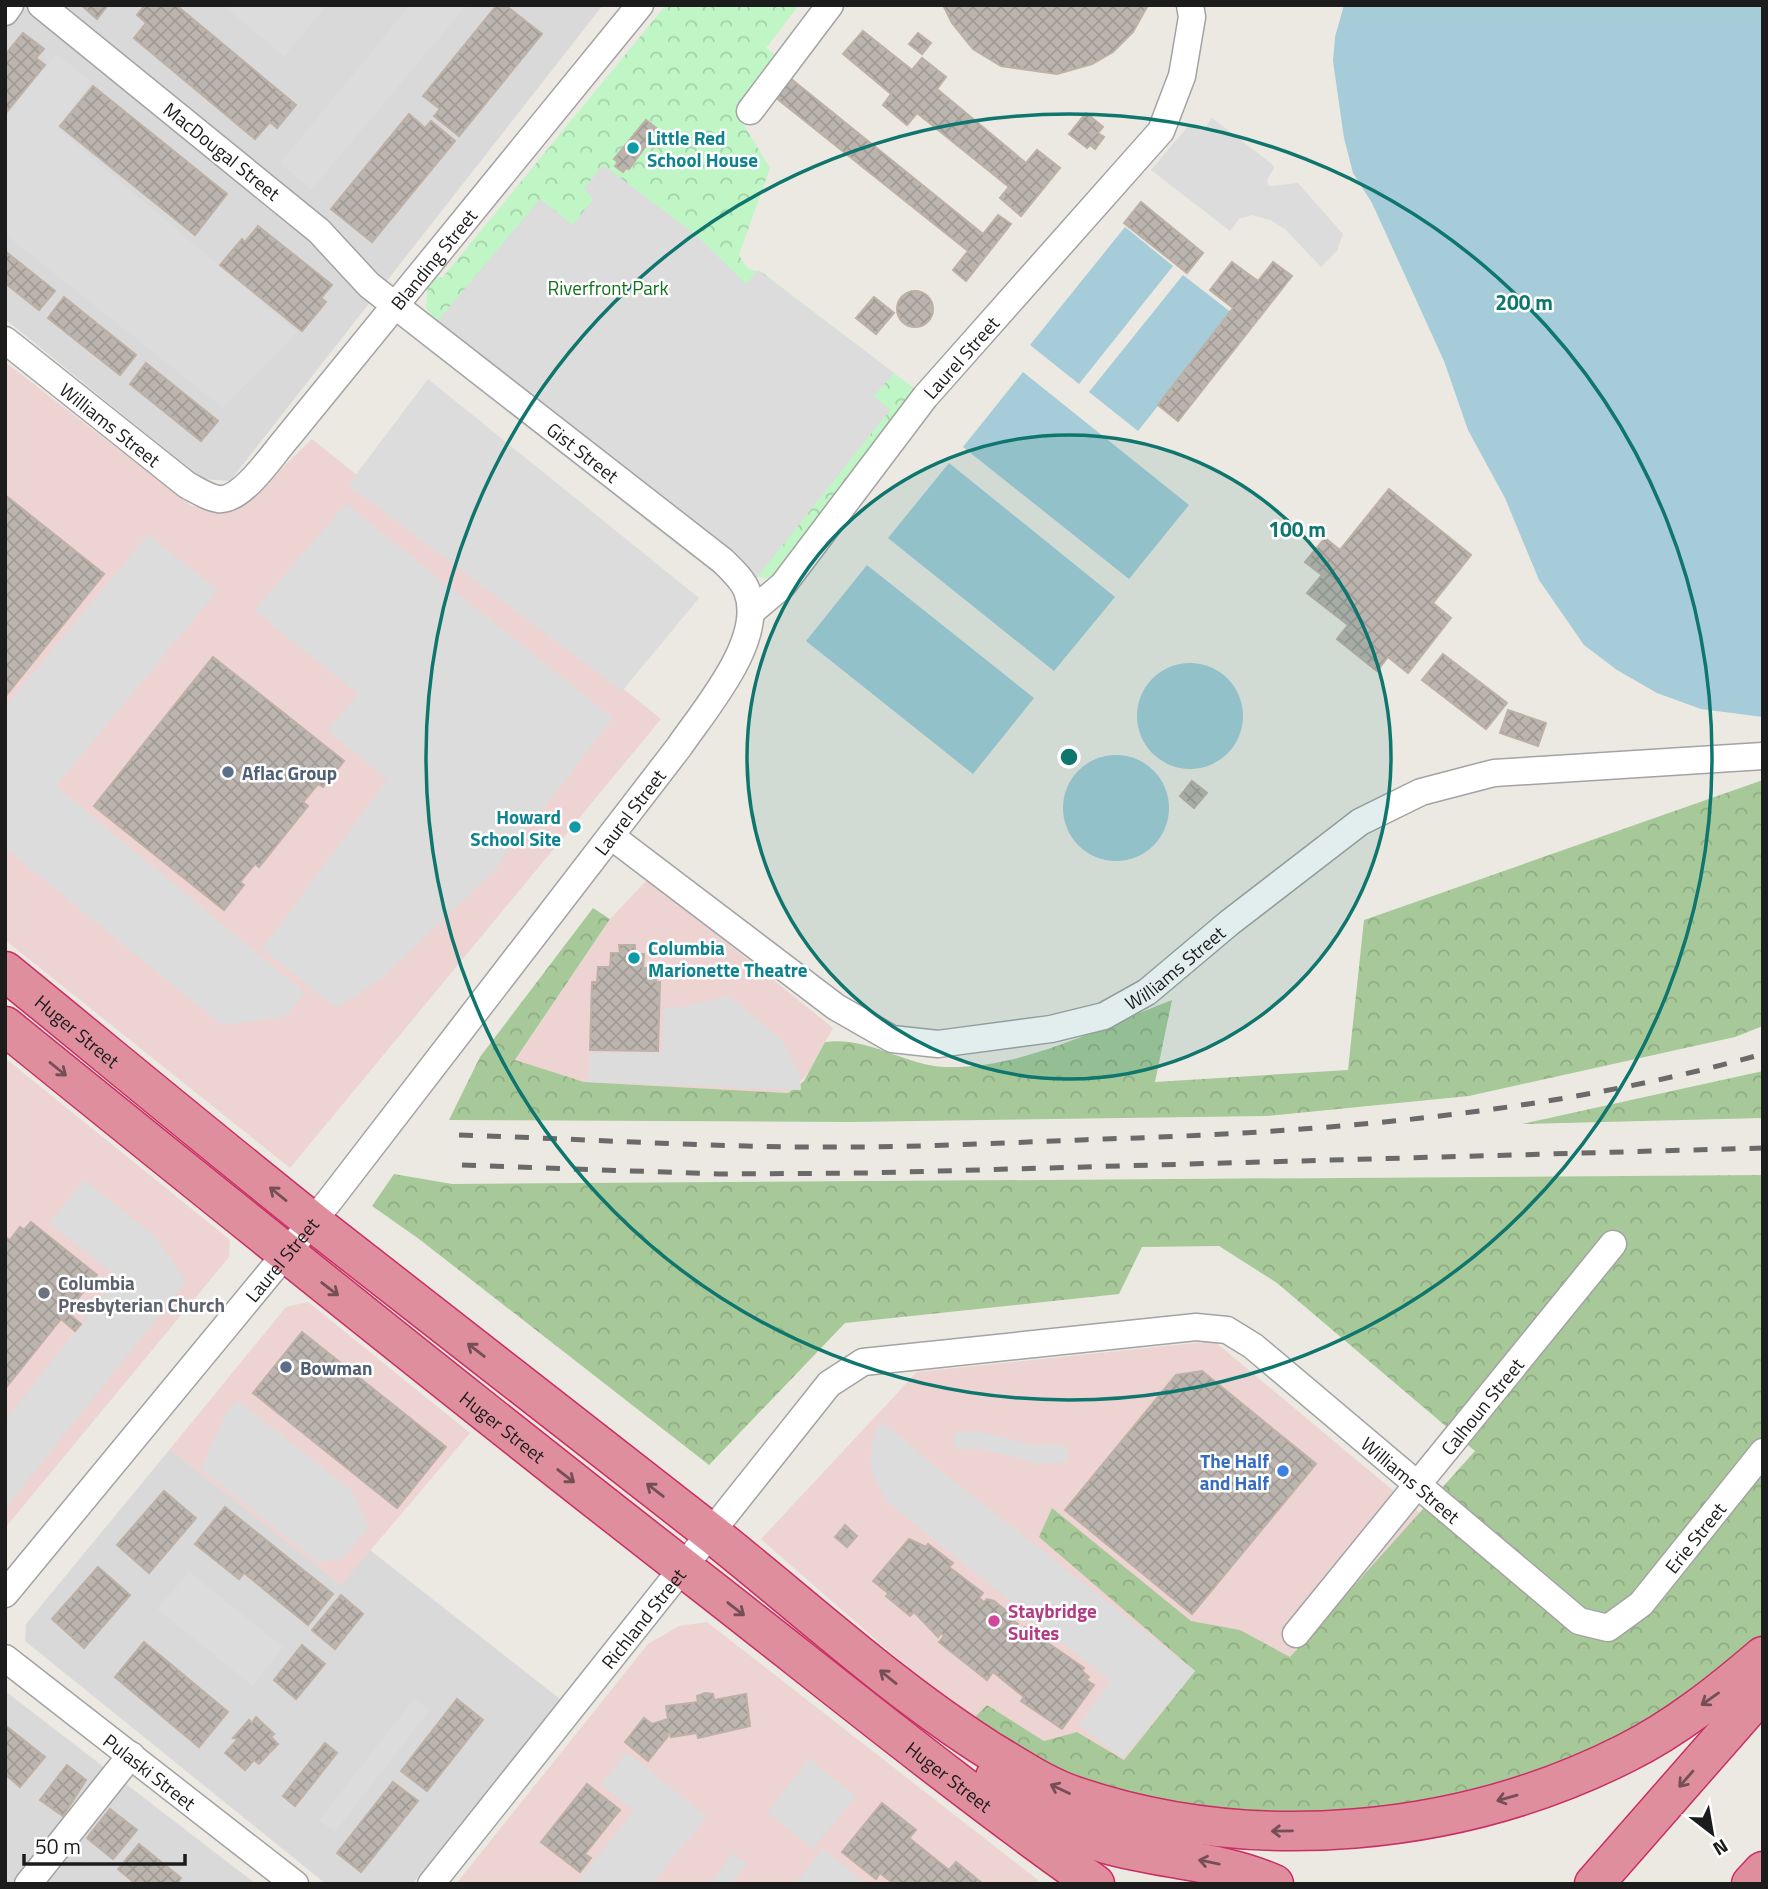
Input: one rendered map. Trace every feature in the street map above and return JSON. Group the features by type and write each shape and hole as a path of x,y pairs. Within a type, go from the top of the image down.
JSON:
{"highway":[{"name":"Huger Street","path":"5,971 312,1221 709,1532 941,1720"},
{"name":"Huger Street","path":"5,1026 286,1254 1006,1820"},
{"path":"941,1720 1028,1774 1061,1790 1146,1815 1252,1831 1366,1826 1480,1806 1523,1794 1626,1753 1719,1693 1763,1656"},
{"path":"1594,1884 1763,1691"},
{"path":"941,1720 970,1753 1023,1800 1079,1832 1106,1843 1233,1867 1274,1884"},
{"path":"1006,1820 1063,1884"},
{"path":"1006,1820 1095,1884"},
{"path":"1751,1884 1763,1871"}],"street":[{"path":"5,12 10,5"},
{"name":"MacDougal Street","path":"41,5 318,230 369,285 395,306"},
{"name":"Blanding Street","path":"220,499 242,491 640,5"},
{"path":"750,111 830,5"},
{"name":"Laurel Street","path":"5,1594 286,1254 679,747 729,675 742,648 751,612 783,585 925,397 1161,131 1182,76 1192,17 1189,5"},
{"name":"Gist Street","path":"395,306 723,561 747,590 751,612"},
{"name":"Williams Street","path":"5,340 187,485 220,499"},
{"name":"Williams Street","path":"611,836 836,1007 891,1039 938,1044 1052,1029 1104,1016 1147,992 1229,923 1360,822 1421,792 1494,773 1763,756"},
{"name":"Calhoun Street","path":"1296,1634 1613,1244"},
{"name":"Williams Street","path":"863,1362 1196,1327 1227,1331 1253,1346 1580,1621 1608,1628 1625,1619"},
{"name":"Richland Street","path":"431,1884 829,1384 863,1362"},
{"name":"Erie Street","path":"1625,1619 1641,1604 1763,1452"},
{"name":"Pulaski Street","path":"5,1658 295,1884"},
{"path":"28,1884 131,1755"}],"shaded area":[{"path":"5,5 603,5 230,481 202,479 5,319"},
{"path":"223,5 327,5 284,56"},
{"path":"410,5 467,5 311,190 280,163"},
{"path":"56,54 91,81 57,128 297,332 223,408 5,234 5,118"},
{"path":"1212,118 1272,164 1274,168 1267,180 1269,186 1298,183 1343,234 1337,251 1321,267 1285,229 1270,220 1252,215 1239,219 1230,231 1151,170 1189,125 1203,131"},
{"name":"Riverfront Park","path":"603,165 695,234 746,284 758,270 894,373 874,396 890,410 747,590 734,593 716,575 419,343 540,199 573,225 593,199 584,189"},
{"path":"5,362 192,506 220,511 244,505 312,439 661,719 290,1168 5,940"},
{"path":"428,379 699,598 622,691 348,485"},
{"path":"346,504 613,718 495,870 381,979 336,1008 262,949 387,780 327,730 358,694 254,610"},
{"path":"148,535 218,590 56,786 305,993 285,1017 222,1025 5,848 5,706"},
{"path":"648,879 833,1028 806,1076 789,1093 584,1082 515,1061 610,919"},
{"path":"729,996 782,1040 800,1074 801,1090 588,1082 590,1053 662,1052 664,1008 684,1007"},
{"path":"5,1058 230,1240 229,1257 5,1528"},
{"path":"84,1180 156,1237 186,1282 5,1509 5,1420 118,1278 49,1223"},
{"path":"308,1302 470,1433 341,1585 170,1449 286,1307"},
{"path":"1214,1341 1420,1513 1290,1657 1195,1671 1124,1760 1077,1732 1044,1741 987,1705 970,1722 761,1539 917,1372"},
{"path":"238,1401 351,1490 369,1527 343,1559 318,1562 201,1469 226,1412"},
{"path":"879,1422 893,1430 1195,1671 1123,1758 1079,1725 1110,1681 887,1502 873,1475 870,1461 872,1440"},
{"path":"953,1432 982,1432 1033,1445 1065,1445 1069,1461 1040,1464 983,1449 955,1449"},
{"path":"170,1449 340,1584 370,1550 565,1703 412,1884 326,1884 25,1641 26,1624"},
{"path":"189,1572 283,1647 253,1686 157,1609"},
{"path":"707,1622 1038,1880 1035,1884 456,1884 648,1644 679,1626"},
{"path":"5,1691 256,1884 5,1884"},
{"path":"414,1699 430,1710 335,1832 319,1820"},
{"path":"627,1752 707,1817 652,1884 575,1884 634,1811 601,1784"},
{"path":"809,1759 856,1796 813,1849 767,1812"},
{"path":"823,1849 866,1884 795,1884"},
{"path":"733,1853 747,1864 731,1884 709,1884"}],"green space":[{"name":"Riverfront Park","path":"666,5 799,5 766,48 779,57 747,103 742,122 770,168 739,255 747,268 763,273 915,389 783,571 768,578 753,574 437,322 426,308 428,282 434,277 442,278"},
{"path":"1763,780 1763,1026 1735,1037 1469,1096 1267,1116 851,1122 449,1120 480,1057 593,908 610,919 515,1060 584,1082 788,1093 804,1081 825,1042 856,1043 930,1065 975,1066 1033,1054 1172,1000 1155,1082 1348,1070 1364,920"},
{"path":"1763,1071 1763,1118 1522,1124"},
{"path":"394,1174 452,1184 1763,1175 1763,1638 1632,1733 1559,1766 1481,1792 1371,1810 1203,1815 1066,1782 970,1722 987,1705 1044,1741 1077,1732 1124,1760 1195,1671 1039,1537 1052,1508 1191,1621 1240,1630 1290,1657 1475,1451 1277,1283 1219,1246 1142,1247 1119,1294 845,1323 709,1465 419,1239 372,1206"}],"water":[{"path":"1344,5 1763,5 1763,717 1701,709 1657,693 1617,670 1584,645 1539,580 1505,498 1468,430 1444,361 1372,203 1353,173 1344,138 1333,61 1335,37"},
{"path":"1125,227 1173,266 1079,384 1030,345"},
{"path":"1183,275 1232,313 1138,431 1089,392"},
{"path":"1023,372 1189,505 1129,579 963,447"},
{"path":"949,463 1115,597 1054,671 888,538"},
{"path":"867,565 1034,698 973,774 806,641"},
{"path":"1190,663 1210,667 1228,678 1239,696 1243,716 1239,736 1228,754 1210,765 1190,769 1170,765 1152,754 1141,736 1137,716 1141,696 1152,678 1170,667"},
{"path":"1116,755 1136,759 1154,770 1165,788 1169,808 1165,828 1154,846 1136,857 1116,861 1096,857 1078,846 1067,828 1063,808 1067,788 1078,770 1096,759"}],"building":[{"path":"81,5 108,5 97,19"},
{"path":"145,5 176,5 296,105 277,128 270,122 255,139 134,38 146,23 137,15"},
{"path":"497,5 505,5 542,34 459,136 434,116 440,109 423,96"},
{"path":"943,5 1148,5 1133,32 1113,52 1092,64 1057,74 1001,66 973,49 952,23"},
{"path":"863,31 912,70 922,58 946,77 937,89 1026,163 1037,150 1060,168 1021,216 1000,198 1009,187 917,113 907,125 883,105 891,94 843,54"},
{"path":"23,33 44,49 36,58 45,65 5,114 5,55"},
{"path":"918,33 931,43 922,54 909,44"},
{"path":"790,78 983,234 998,215 1011,224 966,281 953,270 968,251 775,97"},
{"path":"93,86 227,194 195,235 60,126"},
{"path":"1086,113 1103,127 1098,133 1104,137 1095,149 1090,145 1087,148 1069,134"},
{"path":"409,114 425,128 431,121 455,141 372,242 331,209"},
{"name":"Little Red School House","path":"646,120 656,128 651,135 653,136 629,169 626,168 623,172 615,166 618,162 614,159"},
{"path":"1141,202 1203,253 1187,273 1124,223"},
{"path":"258,226 332,285 321,298 326,302 302,331 220,265 242,239 245,242"},
{"path":"5,251 55,291 39,310 5,283"},
{"path":"1232,262 1258,281 1273,262 1292,276 1178,421 1158,405 1233,308 1210,290"},
{"path":"915,291 928,296 933,309 928,322 915,327 902,322 897,309 902,296"},
{"path":"64,297 136,355 120,375 48,318"},
{"path":"874,297 894,313 876,334 856,318"},
{"path":"146,363 218,421 201,441 130,384"},
{"path":"1389,489 1471,555 1433,603 1451,618 1408,673 1388,657 1377,671 1337,639 1348,625 1307,593 1322,575 1305,562 1325,538 1340,550"},
{"path":"5,495 104,574 5,697"},
{"path":"1443,654 1507,703 1486,729 1422,680"},
{"name":"Aflac Group","path":"213,657 344,761 323,787 318,784 303,802 308,806 259,867 255,864 240,882 244,885 224,910 94,806"},
{"path":"1508,710 1546,723 1538,746 1500,733"},
{"path":"1192,781 1207,793 1194,808 1180,796"},
{"path":"619,945 635,945 635,954 644,954 643,968 656,968 656,982 660,982 658,1051 590,1050 592,982 597,982 598,967 610,967 611,953 620,953"},
{"name":"Columbia Presbyterian Church","path":"31,1222 97,1275 67,1312 81,1324 75,1331 61,1319 5,1389 5,1237 10,1240 20,1227 24,1230"},
{"path":"302,1332 446,1447 397,1508 253,1393"},
{"path":"1202,1371 1316,1464 1192,1614 1065,1510 1176,1375"},
{"path":"164,1491 196,1518 149,1573 117,1545"},
{"path":"225,1507 333,1594 308,1625 244,1573 239,1579 195,1544"},
{"path":"845,1525 857,1536 847,1547 835,1537"},
{"path":"909,1539 926,1547 928,1544 953,1563 949,1567 983,1593 979,1598 984,1602 987,1599 994,1601 1016,1619 1014,1621 1018,1624 1015,1628 1021,1632 1025,1627 1084,1668 1082,1671 1089,1677 1086,1680 1094,1685 1062,1729 1021,1701 1024,1697 993,1672 987,1680 939,1642 944,1636 941,1633 938,1637 914,1612 910,1616 873,1581"},
{"path":"98,1567 130,1595 84,1648 52,1619"},
{"path":"341,1595 363,1614 335,1649 312,1630"},
{"path":"144,1642 228,1712 199,1747 115,1677"},
{"path":"302,1645 325,1664 296,1699 274,1680"},
{"path":"713,1694 714,1700 746,1694 750,1726 698,1738 697,1733 671,1737 670,1733 665,1734 668,1736 648,1761 625,1742 644,1718 652,1724 668,1719 666,1706 698,1702 697,1696"},
{"path":"457,1699 483,1720 427,1791 401,1771"},
{"path":"256,1717 274,1734 271,1737 278,1744 259,1764 254,1760 245,1770 225,1753 238,1739 233,1738 249,1720 252,1723"},
{"path":"6,1726 45,1757 20,1787 5,1774"},
{"path":"325,1743 337,1753 295,1806 283,1796"},
{"path":"67,1765 86,1780 63,1816 40,1800"},
{"path":"393,1782 418,1801 361,1872 337,1853"},
{"path":"587,1784 620,1810 585,1854 591,1858 580,1872 541,1842"},
{"path":"882,1803 916,1830 909,1838 949,1870 956,1862 983,1884 894,1884 880,1873 876,1879 842,1852"},
{"path":"110,1809 137,1830 113,1859 87,1838"},
{"path":"139,1844 181,1878 177,1884 136,1884 118,1869"}],"railway":[{"path":"459,1135 702,1145 848,1147 1271,1131 1354,1125 1519,1105 1601,1092 1763,1054"},
{"path":"462,1165 719,1174 868,1173 1763,1148"}],"place":[{"name":"Little Red School House","path":"633,148"},
{"name":"Aflac Group","path":"228,772"},
{"name":"Howard School Site","path":"575,827"},
{"name":"Columbia Marionette Theatre","path":"634,958"},
{"name":"Columbia Presbyterian Church","path":"44,1293"},
{"name":"Bowman","path":"286,1367"},
{"name":"The Half and Half","path":"1283,1471"},
{"name":"Staybridge Suites","path":"994,1621"}]}
